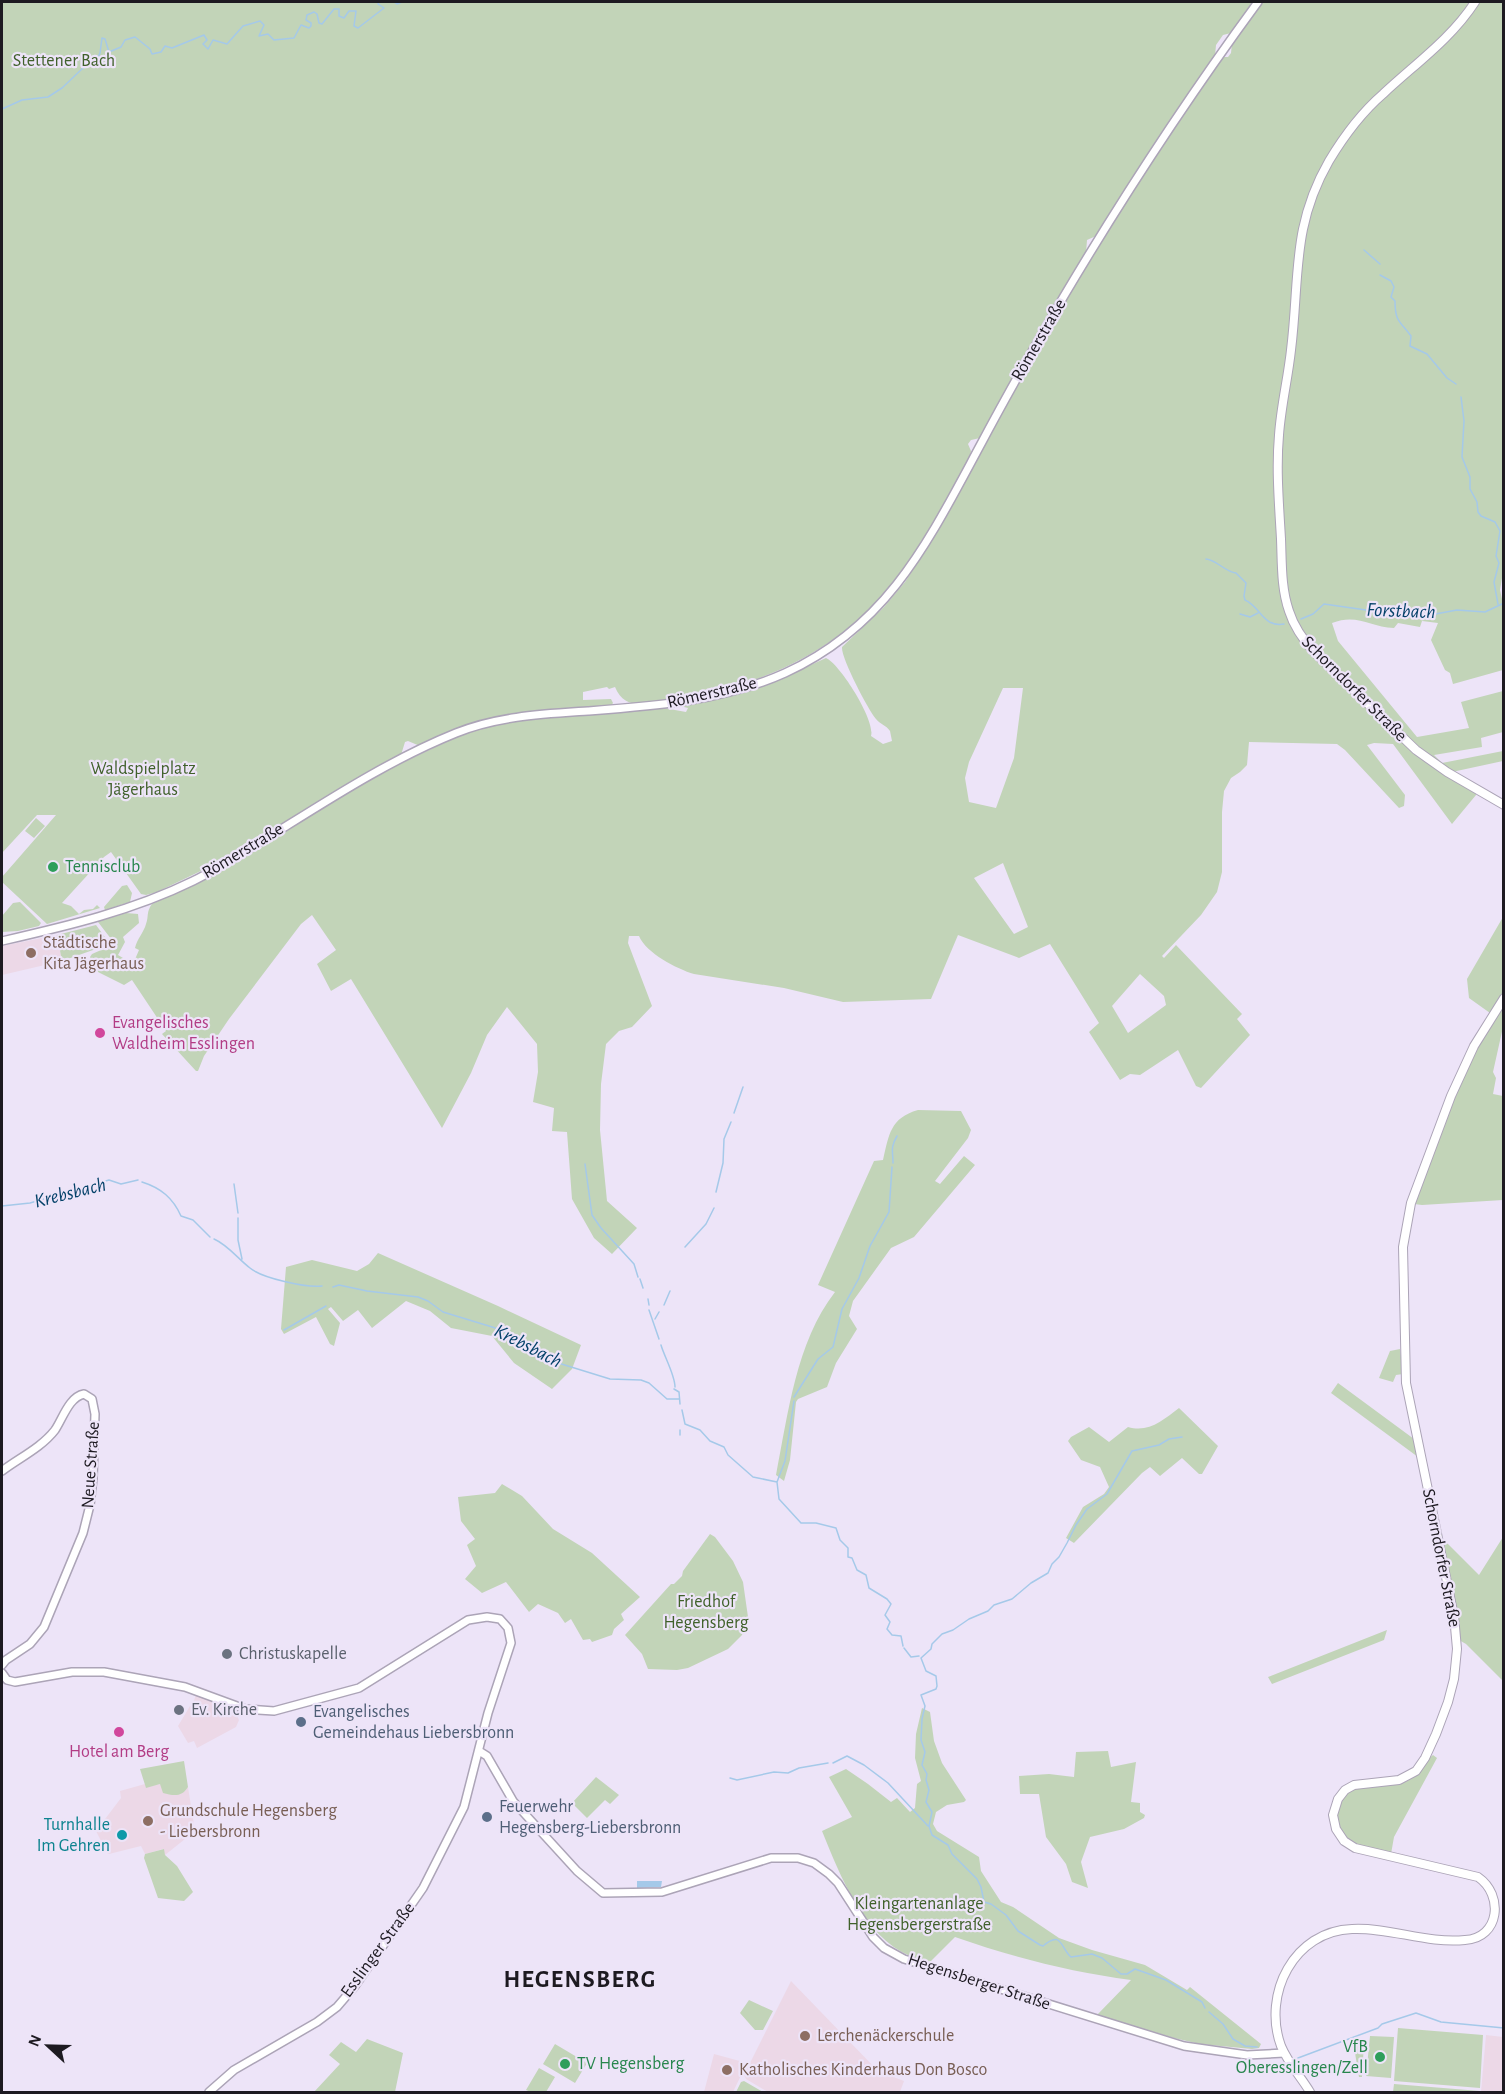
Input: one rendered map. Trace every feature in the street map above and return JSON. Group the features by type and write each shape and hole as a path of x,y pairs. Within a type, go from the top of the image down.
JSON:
{"main road":[{"name":"Schorndorfer Straße","path":"1475,2 1450,34 1383,93 1356,121 1334,153 1311,197 1302,224 1298,249 1291,350 1279,435 1278,488 1286,598 1292,619 1303,638 1320,658 1416,750 1503,805"},
{"name":"Schorndorfer Straße","path":"1310,2092 1284,2053 1277,2025 1276,2002 1283,1977 1293,1960 1312,1941 1328,1933 1353,1929 1467,1940 1484,1933 1495,1916 1494,1897 1486,1884 1478,1877 1356,1848 1339,1836 1333,1818 1336,1802 1348,1788 1361,1783 1399,1780 1412,1775 1419,1769 1442,1719 1454,1679 1457,1643 1454,1616 1406,1383 1403,1246 1413,1197 1455,1088 1479,1036 1503,998"}],"street":[{"name":"Römerstraße","path":"2,941 111,913 181,886 222,865 379,771 464,730 511,718 666,704 728,693 768,680 794,668 846,636 882,603 913,564 942,517 1024,365 1093,247 1175,121 1258,2"},
{"name":"Neue Straße","path":"2,1471 44,1442 77,1397 84,1394 92,1399 95,1414 93,1478 85,1527 44,1627 30,1644 2,1665"},
{"name":"Esslinger Straße","path":"2,1673 7,1680 15,1682 72,1672 100,1671 179,1686 245,1709 262,1712 281,1710 355,1689 461,1623 476,1617 500,1619 510,1632 508,1655 490,1707 460,1815 423,1888 349,1993 322,2019 239,2067 209,2092"},
{"name":"Hegensberger Straße","path":"479,1751 487,1756 513,1801 601,1892 662,1892 771,1858 798,1858 814,1863 829,1874 842,1888 873,1937 884,1948 904,1959 1184,2046 1247,2055 1284,2053"}],"shaded area":[{"name":"Städtische Kita Jägerhaus","path":"57,935 62,961 2,975 2,946"},
{"path":"196,1695 235,1712 239,1720 236,1727 197,1748 194,1741 188,1743 178,1726 190,1706 194,1706"},
{"name":"Grundschule Hegensberg - Liebersbronn","path":"145,1784 146,1787 160,1784 185,1791 188,1787 195,1831 165,1855 163,1849 145,1854 141,1846 107,1853 96,1831 121,1798 120,1791"},
{"name":"Lerchenäckerschule","path":"791,1981 878,2071 904,2081 900,2092 768,2092 746,2079 744,2075"},
{"path":"1486,2035 1503,2037 1503,2092 1481,2092"},
{"name":"Katholisches Kinderhaus Don Bosco","path":"714,2054 747,2063 733,2092 704,2092"}],"green space":[{"name":"Waldspielplatz Jägerhaus","path":"2,2 1254,2 1231,33 1223,35 1216,45 1215,56 1096,236 1087,240 1086,253 980,438 971,440 968,444 971,451 970,457 920,547 878,601 854,624 827,644 798,661 736,686 654,703 638,704 625,700 615,687 609,689 607,687 583,692 583,700 611,699 613,703 611,706 533,712 490,719 463,727 420,746 405,742 401,755 320,801 230,857 157,892 141,894 111,852 62,903 71,906 79,914 97,905 100,908 47,924 2,882 2,877 56,815 37,815 2,853"},
{"path":"1262,2 1472,2 1452,29 1380,93 1320,172 1308,196 1296,247 1290,335 1276,446 1289,620 1382,722 1476,795 1452,824 1393,744 1367,745 1405,795 1404,806 1399,808 1337,744 1249,742 1247,765 1231,778 1224,791 1222,872 1217,892 1201,915 1162,956 1164,958 1176,945 1242,1014 1237,1019 1250,1035 1201,1088 1196,1086 1178,1050 1140,1075 1130,1074 1120,1080 1089,1032 1099,1023 1050,944 1019,958 958,935 931,999 843,1002 784,988 694,974 655,954 639,936 629,936 628,943 652,1006 632,1027 619,1031 606,1044 601,1084 600,1130 607,1201 637,1228 612,1254 594,1238 572,1199 567,1132 552,1131 554,1108 533,1102 538,1072 537,1044 507,1007 487,1035 471,1073 442,1128 351,979 331,991 317,964 336,950 312,915 301,924 229,1019 204,1056 198,1071 162,1034 166,1031 132,980 124,985 98,972 90,957 115,944 99,921 126,913 138,914 139,923 123,937 125,942 118,955 133,964 139,950 135,948 152,904 213,874 393,767 467,732 532,718 664,708 686,712 688,708 684,705 749,691 826,658 848,681 863,706 871,729 871,736 883,744 892,741 890,731 876,719 861,695 842,647 884,607 905,582 941,523 1035,352 1091,256 1199,90 1222,57 1228,57 1231,53 1232,43","holes":["1003,688 1023,688 1014,758 996,808 969,802 965,778 969,762","1003,863 1028,927 1014,934 974,878","1140,974 1164,996 1166,1005 1128,1033 1112,1006"]},
{"path":"1478,2 1503,2 1504,566 1500,590 1504,608 1503,670 1453,684 1450,673 1445,670 1431,640 1438,623 1422,621 1420,627 1398,623 1394,628 1349,619 1332,623 1338,641 1417,737 1469,728 1461,702 1503,691 1503,732 1481,738 1482,747 1434,755 1442,763 1503,751 1503,761 1452,772 1420,750 1311,645 1295,620 1286,586 1280,453 1301,248 1312,203 1336,155 1356,126"},
{"path":"36,818 45,826 34,838 25,831"},
{"path":"127,885 132,893 130,902 105,910 104,907 122,886"},
{"path":"20,902 41,923 39,926 18,931 2,932 2,916 13,903"},
{"path":"1503,917 1503,993 1490,1013 1469,998 1467,979"},
{"path":"96,925 110,944 62,961 57,935"},
{"path":"1503,1002 1503,1027 1493,1072 1496,1078 1493,1094 1503,1096 1503,1200 1414,1204 1445,1120 1477,1045"},
{"path":"918,1110 961,1111 971,1130 968,1138 935,1181 940,1184 964,1156 975,1165 914,1237 891,1248 853,1301 849,1316 857,1329 836,1363 827,1387 798,1399 796,1402 790,1460 784,1481 776,1475 795,1380 811,1333 835,1292 818,1285 874,1161 883,1160 892,1129 902,1118"},
{"path":"378,1253 581,1345 572,1369 552,1389 514,1363 492,1336 451,1328 430,1311 406,1301 372,1328 358,1310 343,1321 331,1307 328,1309 340,1323 334,1346 330,1344 316,1317 284,1334 281,1329 286,1267 312,1260 357,1271 369,1264"},
{"path":"1400,1349 1403,1374 1396,1375 1393,1382 1379,1378 1390,1351"},
{"path":"1338,1383 1414,1439 1418,1457 1331,1393"},
{"path":"1179,1408 1218,1446 1202,1474 1199,1474 1182,1458 1160,1476 1150,1467 1074,1543 1066,1538 1083,1507 1104,1494 1109,1487 1100,1467 1081,1460 1068,1441 1071,1437 1089,1427 1109,1442 1128,1427 1149,1427"},
{"path":"502,1484 522,1496 553,1529 592,1553 640,1597 621,1614 624,1620 614,1629 612,1635 592,1642 590,1639 583,1640 571,1619 565,1623 558,1613 538,1604 529,1612 506,1582 482,1593 465,1579 476,1566 467,1545 475,1539 461,1521 458,1497 495,1493"},
{"name":"Friedhof Hegensberg","path":"710,1534 715,1537 733,1561 743,1582 748,1617 742,1635 728,1649 688,1668 648,1669 642,1654 625,1635 671,1584 682,1576 683,1571"},
{"path":"1503,1537 1503,1681 1466,1644 1459,1640 1442,1543 1446,1542 1479,1575"},
{"path":"1387,1630 1384,1640 1272,1684 1268,1677"},
{"name":"Kleingartenanlage Hegensbergerstraße","path":"922,1708 930,1712 934,1741 942,1763 966,1800 947,1805 936,1812 933,1824 937,1831 979,1857 981,1871 1001,1902 1013,1907 1059,1938 1145,1965 1187,1990 1190,1987 1261,2044 1259,2048 1200,2044 1097,2015 1131,1980 1042,1963 955,1937 931,1961 923,1961 893,1947 879,1934 866,1919 845,1885 822,1831 852,1817 829,1777 846,1769 891,1802 897,1798 910,1812 915,1808 917,1784 921,1781 915,1758 916,1734"},
{"path":"1108,1751 1111,1767 1136,1762 1131,1802 1140,1803 1140,1812 1145,1815 1144,1818 1124,1829 1090,1837 1081,1862 1088,1888 1072,1882 1066,1864 1046,1837 1039,1794 1020,1794 1019,1776 1049,1774 1074,1777 1076,1752"},
{"path":"1433,1755 1437,1758 1394,1837 1391,1854 1361,1846 1344,1836 1336,1818 1339,1803 1348,1792 1357,1787 1407,1781"},
{"path":"184,1761 188,1787 183,1793 174,1795 163,1793 160,1784 146,1788 140,1769"},
{"path":"596,1777 619,1795 610,1804 605,1800 587,1818 572,1803"},
{"path":"164,1849 165,1855 177,1866 193,1892 184,1901 158,1898 144,1858 145,1854"},
{"path":"749,2000 773,2011 763,2030 755,2030 740,2013"},
{"path":"1398,2028 1483,2035 1480,2088 1394,2081"},
{"name":"VfB Oberesslingen/Zell","path":"1370,2036 1394,2037 1391,2078 1366,2076"},
{"path":"367,2039 403,2053 395,2092 314,2092 340,2064 329,2055 341,2042 356,2052"},
{"path":"1364,2043 1362,2077 1359,2077 1354,2047"},
{"name":"TV Hegensberg","path":"555,2044 587,2063 575,2083 543,2064"},
{"name":"TV Hegensberg","path":"539,2068 555,2077 546,2092 526,2090"},
{"path":"744,2081 763,2092 736,2092 741,2082"},
{"path":"1394,2084 1480,2091 1393,2092"}],"water":[{"path":"637,1881 662,1881 661,1887 637,1888"}],"waterway":[{"name":"Stettener Bach","path":"2,109 22,100 48,97 62,88 83,68 95,63 100,53 102,38 105,39 109,52 121,47 125,40 135,37 150,49 152,54 161,52 165,46 172,48 204,35 207,40 203,44 208,49 213,40 227,44 243,26 260,21 264,25 259,36 268,34 274,40 294,38 301,25 309,28 311,26 311,23 306,20 307,15 314,12 317,14 319,23 322,24 334,9 339,9 339,16 344,18 349,11 356,11 354,26 358,28 384,8 378,4 379,2"},
{"name":"Stettener Bach","path":"394,2 397,4 402,2"},
{"path":"1364,250 1380,264"},
{"path":"1380,275 1391,281 1394,287 1391,297 1395,301 1399,321 1411,336 1410,346 1427,354 1447,378 1456,384"},
{"path":"1461,397 1464,421 1462,457 1470,477 1470,489 1477,502 1478,512 1481,516 1495,522 1500,531 1496,556 1499,563 1494,582 1498,604"},
{"name":"Forstbach","path":"1206,559 1236,573 1246,583 1245,600 1266,620 1271,623 1284,624"},
{"name":"Forstbach","path":"1301,619 1313,614 1324,604 1387,613 1393,606 1430,615 1457,610 1485,612 1504,603"},
{"path":"1240,614 1250,617 1258,613"},
{"path":"734,1113 743,1087"},
{"path":"716,1192 723,1163 724,1139 731,1122"},
{"path":"893,1163 893,1147 897,1136"},
{"path":"585,1164 592,1215 634,1264 638,1277"},
{"path":"794,1397 818,1359 833,1347 842,1309 859,1278 870,1246 889,1212 892,1167"},
{"name":"Krebsbach","path":"2,1206 30,1203 109,1180 121,1184 138,1180"},
{"name":"Krebsbach","path":"142,1182 166,1194 181,1216 193,1220 210,1237"},
{"path":"234,1184 238,1213"},
{"path":"685,1247 706,1224 714,1208"},
{"path":"238,1218 238,1240 242,1259"},
{"name":"Krebsbach","path":"214,1239 256,1272 295,1284 322,1286"},
{"path":"640,1279 643,1288"},
{"name":"Krebsbach","path":"333,1287 339,1285 418,1297 443,1312 502,1330 520,1346 555,1362 610,1379 641,1380 649,1383 667,1399 679,1399"},
{"path":"664,1305 670,1291"},
{"path":"648,1299 649,1305"},
{"path":"284,1330 326,1306"},
{"path":"649,1310 659,1339"},
{"path":"655,1319 659,1312"},
{"path":"661,1345 675,1387"},
{"name":"Krebsbach","path":"674,1389 679,1392 680,1404"},
{"path":"777,1482 785,1461 794,1401"},
{"name":"Krebsbach","path":"682,1410 685,1424 700,1430 710,1441 724,1447 728,1455 753,1477 777,1482 779,1499 801,1523 816,1523 836,1528 840,1540 848,1548 848,1557 852,1558 857,1570 866,1575 869,1588 891,1604 885,1615 890,1622 887,1629 892,1635 901,1636 903,1646"},
{"path":"680,1430 680,1435"},
{"path":"1182,1437 1132,1451 1107,1494 1087,1509 1048,1573 1031,1583 1012,1599 994,1605 988,1611 942,1634 932,1644 931,1649 921,1658 926,1671 936,1676 937,1686 936,1689 921,1695 925,1706 922,1719 921,1740 925,1752 922,1765 927,1774 929,1790 926,1802 932,1812 929,1826 932,1835 948,1845 952,1854 977,1879 984,1902 991,1904 1006,1915 1018,1931 1040,1945 1043,1946 1049,1941 1057,1940 1071,1957 1092,1954 1102,1958 1121,1974 1127,1974 1135,1969 1166,1980 1202,2002 1205,2008"},
{"name":"Krebsbach","path":"904,1648 911,1657 919,1656"},
{"path":"833,1763 847,1756 864,1765 888,1783 928,1826"},
{"path":"730,1778 737,1780 774,1772 788,1773 799,1768 828,1763"},
{"path":"1209,2012 1223,2024 1233,2039 1245,2046 1257,2047"},
{"path":"1298,2058 1378,2028 1382,2024 1416,2013 1441,2022 1504,2028"}],"place":[{"name":"Tennisclub","path":"53,867"},
{"name":"Städtische Kita Jägerhaus","path":"31,953"},
{"name":"Evangelisches Waldheim Esslingen","path":"100,1033"},
{"name":"Christuskapelle","path":"227,1654"},
{"name":"Ev. Kirche","path":"179,1710"},
{"name":"Evangelisches Gemeindehaus Liebersbronn","path":"301,1722"},
{"name":"Hotel am Berg","path":"119,1732"},
{"name":"Feuerwehr Hegensberg-Liebersbronn","path":"487,1817"},
{"name":"Grundschule Hegensberg - Liebersbronn","path":"148,1821"},
{"name":"Turnhalle Im Gehren","path":"122,1835"},
{"name":"Lerchenäckerschule","path":"805,2036"},
{"name":"VfB Oberesslingen/Zell","path":"1380,2057"},
{"name":"TV Hegensberg","path":"565,2064"},
{"name":"Katholisches Kinderhaus Don Bosco","path":"727,2070"}],"district":[{"name":"HEGENSBERG","path":"580,1980"}]}
